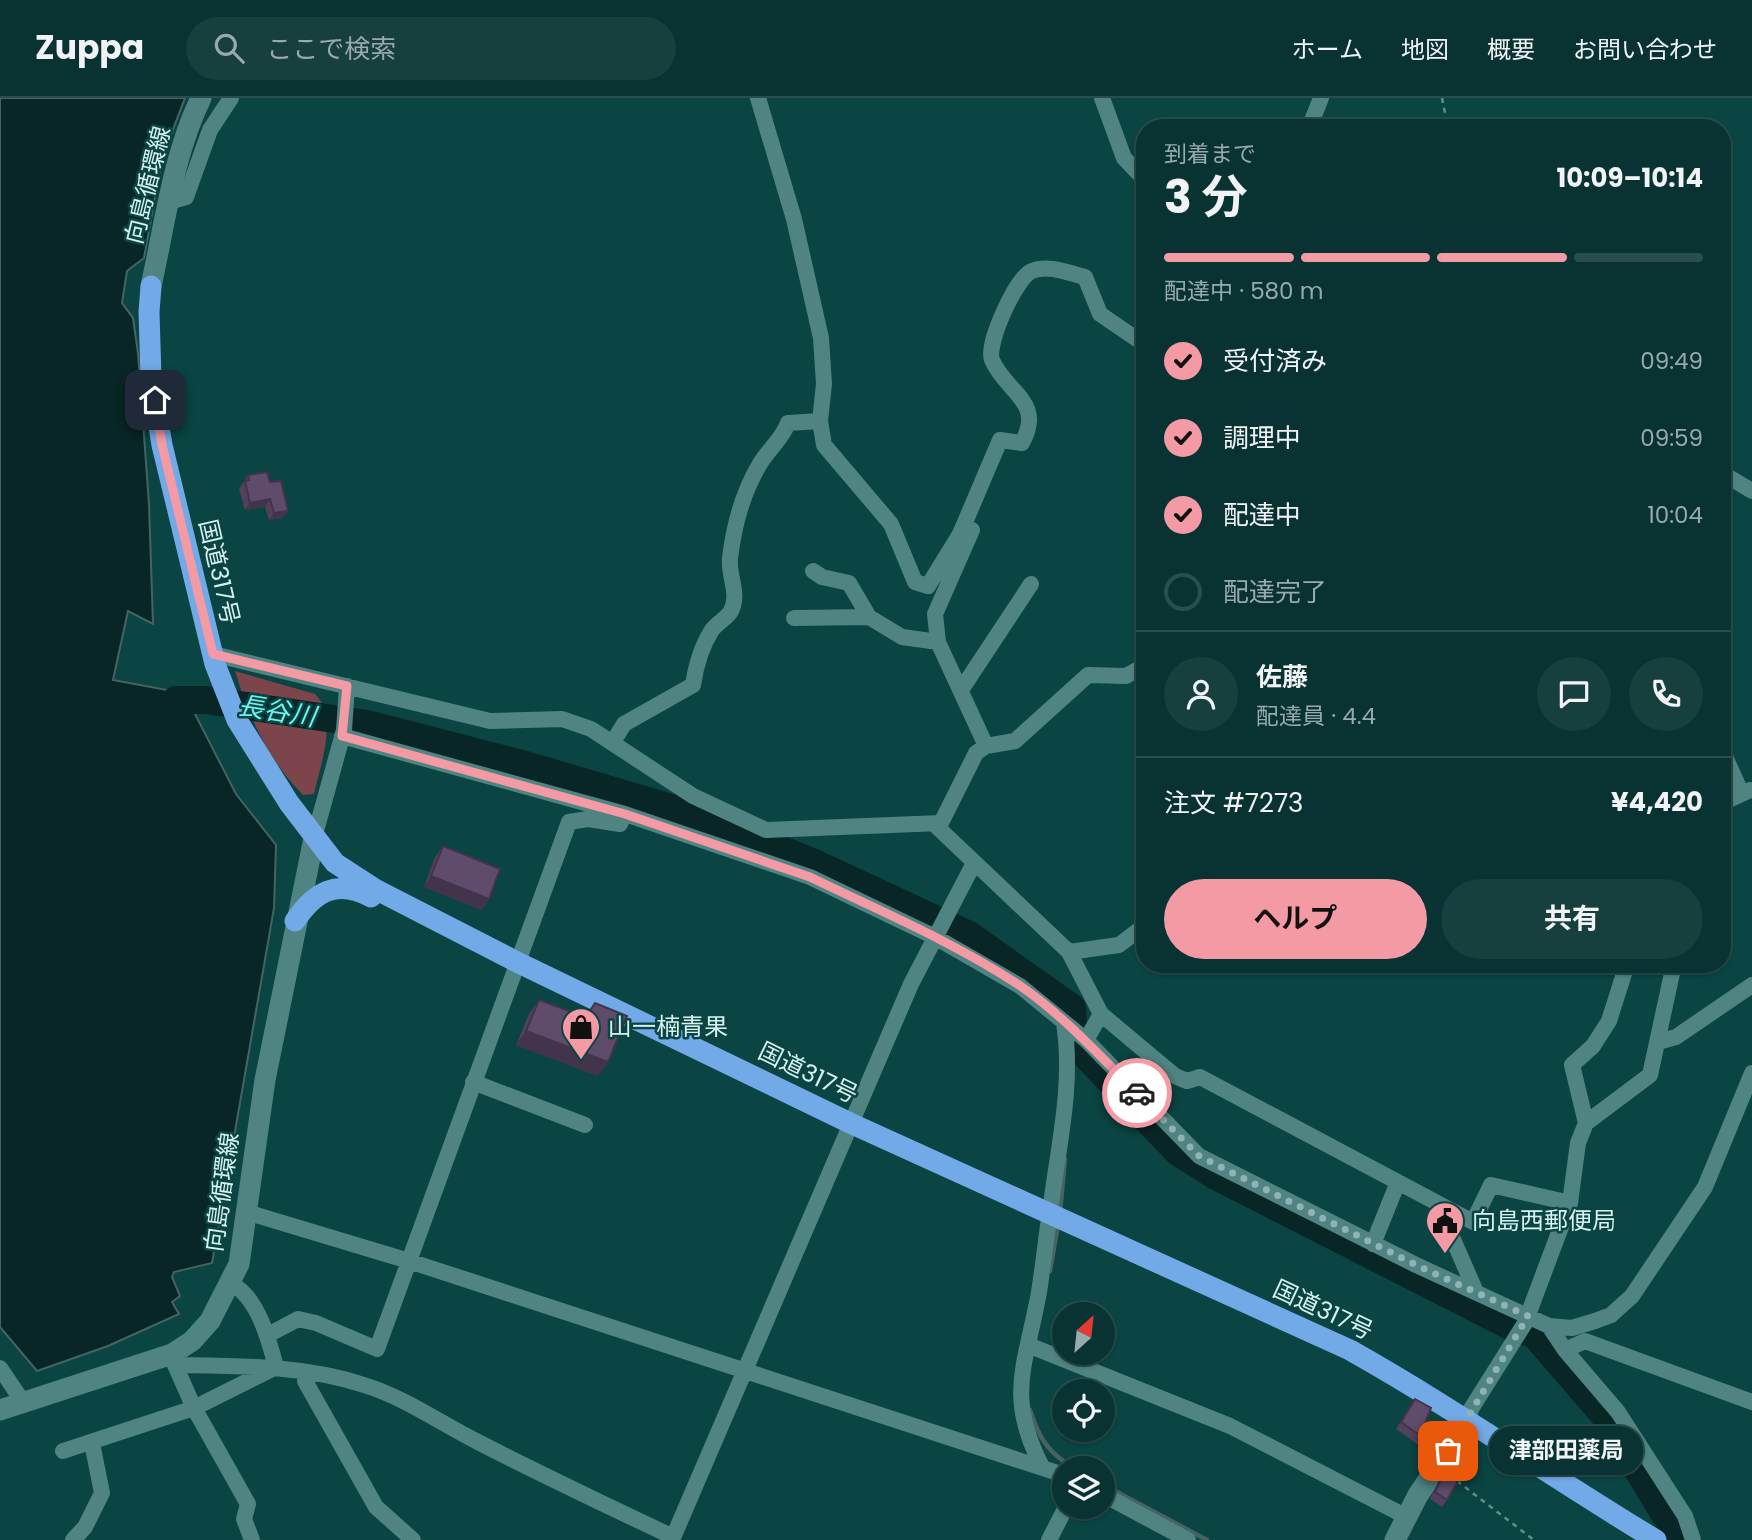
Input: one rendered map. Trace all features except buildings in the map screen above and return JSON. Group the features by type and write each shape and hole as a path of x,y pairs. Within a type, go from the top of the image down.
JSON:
{"highway":[{"name":"国道317号","path":"151,286 151,378 162,445 214,659 237,720 314,838 335,863 375,889 517,962 850,1123 1350,1350 1656,1540"},
{"path":"295,921 305,905 316,896 340,887 356,889 441,933 517,962"}],"main road":[{"name":"向島循環線","path":"151,286 169,202 192,116 201,98"},
{"name":"向島循環線","path":"0,1410 174,1359 211,1321 232,1284 239,1264 265,1080 295,921 314,838"},
{"path":"1395,1540 1468,1421"}],"street":[{"path":"169,202 186,197 210,130 231,98"},
{"path":"758,98 794,219 817,317 824,384 820,432 830,456 891,524 915,582 928,586 960,534 1000,440 1022,443 1029,431 1030,415 1025,405 991,359 991,342 1022,277 1032,270 1048,268 1085,277 1100,314 1136,339"},
{"path":"1102,98 1117,131 1124,158 1136,171"},
{"path":"1313,119 1321,98"},
{"path":"613,742 624,724 693,685 697,660 709,637 731,611 735,597 730,562 737,517 761,463 782,437 788,423 820,421"},
{"path":"1731,479 1752,491"},
{"path":"960,534 968,528 972,530 935,614 938,642 986,746"},
{"path":"813,571 822,577 849,583 869,617 902,637 938,642"},
{"path":"961,690 1031,584"},
{"path":"793,618 869,617"},
{"path":"214,659 490,721 562,719 591,729 693,796 766,830 941,823 976,753 986,746 1014,741 1088,675 1126,676 1136,670"},
{"path":"314,838 343,733 346,689"},
{"path":"343,733 625,814 810,877 937,934 1020,986 1086,1040 1199,1156 1373,1244 1549,1326 1572,1328 1595,1321 1611,1315 1632,1296 1705,1187 1750,1084"},
{"path":"1731,765 1747,791 1731,799"},
{"path":"268,1335 298,1319 316,1323 377,1349 569,822 588,819 620,824 625,814"},
{"path":"934,824 1069,952 1101,1014 1175,1076 1187,1081 1200,1077 1472,1222 1491,1185 1570,1203"},
{"path":"252,1540 244,1518 248,1504 194,1408 174,1359 276,1367 365,1385 425,1410 462,1434 511,1460 673,1538 850,1123 937,934 974,863"},
{"path":"1069,952 1119,945 1136,932"},
{"path":"1586,1124 1572,1065 1593,1046 1609,1021 1624,973"},
{"path":"1468,1421 1471,1409 1528,1316 1570,1203 1578,1143 1586,1124 1650,1075 1672,973"},
{"path":"1658,1042 1676,1037 1752,985"},
{"path":"1086,1040 1101,1014"},
{"path":"1042,1467 1026,1436 1020,1375 1028,1345 1050,1214 1067,1086 1069,1050 1064,1023"},
{"path":"473,1082 585,1125"},
{"path":"1373,1244 1398,1182"},
{"path":"1452,1211 1452,1237 1476,1292"},
{"path":"246,1212 409,1261 1052,1471"},
{"path":"232,1284 241,1289 268,1335 276,1367"},
{"path":"1549,1326 1565,1350 1618,1412 1685,1516 1693,1540"},
{"path":"1565,1350 1586,1341 1752,1402"},
{"path":"1028,1345 1230,1426 1407,1517"},
{"path":"63,1451 194,1408 276,1367"},
{"path":"0,1368 23,1402"},
{"path":"306,1372 305,1381 376,1507 413,1540"},
{"path":"74,1540 85,1527 102,1493 92,1443"},
{"path":"1115,1501 1188,1540"},
{"path":"1049,1540 1060,1519"}],"path":[{"path":"1442,98 1446,119"},
{"path":"1438,1466 1534,1540"}],"shaded area":[{"path":"235,671 315,694 322,704 326,715 326,742 314,794 303,795 279,767 261,738"}],"water":[{"path":"0,98 185,98 162,158 144,258 127,271 122,303 133,318 138,353 149,504 153,624 128,611 113,680 194,695 195,714 236,794 276,845 274,908 212,1263 174,1272 172,1277 180,1296 172,1302 179,1314 108,1346 37,1371 0,1327"}],"waterway":[{"name":"長谷川","path":"176,700 206,700 367,724 522,764 698,816 812,862 969,935 1072,1008 1074,1043 1178,1152 1214,1175 1516,1329 1534,1334 1606,1417 1665,1515 1684,1540"},
{"path":"1060,1213 1065,1159"},
{"path":"1050,1271 1058,1225"},
{"path":"1030,1410 1037,1429 1056,1456"},
{"path":"1115,1491 1207,1540"}],"way so far":[{"path":"1137,1093 1199,1156 1416,1265 1528,1316 1448,1451"}],"place":[{"name":"山一楠青果","path":"581,1061"},
{"name":"向島西郵便局","path":"1445,1255"},
{"name":"津部田薬局","path":"1448,1451"}],"route":[{"path":"155,400 162,445 204,627 213,654 347,686 342,736 625,814 810,877 935,937 1020,986 1086,1040 1137,1093"}]}
